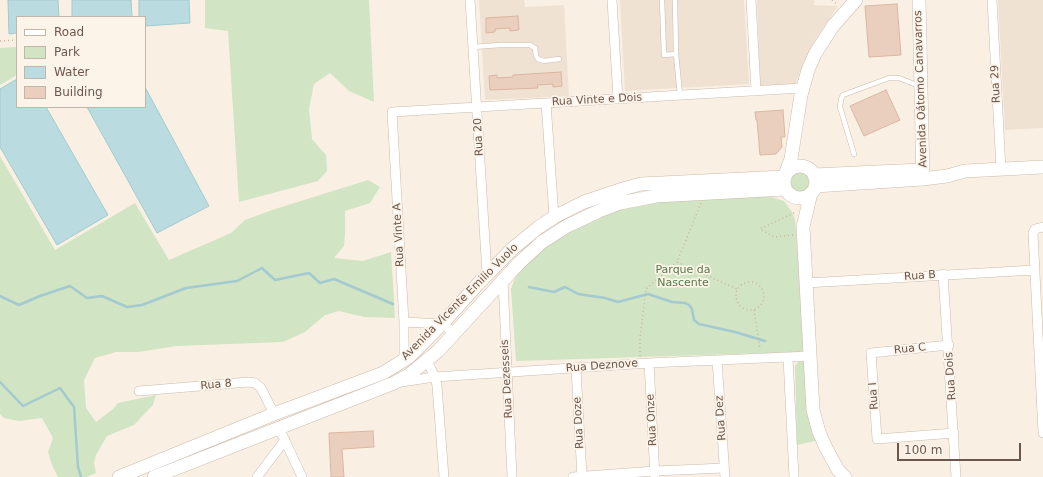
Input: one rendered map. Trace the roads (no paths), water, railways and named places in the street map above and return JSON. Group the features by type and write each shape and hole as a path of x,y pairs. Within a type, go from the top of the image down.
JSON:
{"main road":[{"path":"804,231 786,183 802,88 814,54 833,26 856,0"},
{"name":"Avenida Oátomo Canavarros","path":"919,0 923,174"},
{"path":"786,183 794,166 799,165 808,168 814,185 804,231 814,410 819,432 826,448 838,470 845,477"},
{"path":"786,183 796,197 801,198 814,185 923,174 947,176 965,172 1043,166"},
{"name":"Avenida Vicente Emilio Vuolo","path":"119,477 274,414 383,373 404,359 442,324 487,274 512,249 538,227 584,202 641,184 786,183"},
{"name":"Avenida Vicente Emilio Vuolo","path":"154,477 282,434 409,375 427,361 455,333 519,263 542,242 567,226 620,203 656,196 786,183"}],"street":[{"name":"Rua 20","path":"470,0 487,274"},
{"path":"612,0 618,99"},
{"path":"751,0 756,91"},
{"name":"Rua 29","path":"992,0 1001,169"},
{"name":"Rua Vinte e Dois","path":"392,112 802,88"},
{"path":"546,103 554,217"},
{"name":"Rua Vinte A","path":"392,112 404,322 404,359"},
{"path":"1041,227 1035,229 1033,233 1040,318 1043,433"},
{"name":"Rua B","path":"806,283 943,274 1035,270"},
{"name":"Rua Dois","path":"943,274 949,345 956,477"},
{"name":"Rua Dezesseis","path":"503,281 512,477"},
{"path":"404,322 442,324 455,333"},
{"name":"Rua C","path":"871,353 949,345"},
{"name":"Rua I","path":"871,353 877,439 954,433"},
{"name":"Rua Deznove","path":"394,383 435,377 645,363 811,356"},
{"path":"788,358 794,477"},
{"name":"Rua Dez","path":"717,360 724,472"},
{"path":"427,361 435,377 444,477"},
{"name":"Rua Onze","path":"645,363 655,474"},
{"name":"Rua Doze","path":"576,368 582,477"},
{"name":"Rua 8","path":"139,391 249,382 255,383 261,388 274,414"},
{"path":"257,477 282,434"},
{"path":"282,434 302,477"},
{"path":"573,477 724,472"}],"lane":[{"path":"662,0 664,55 676,54"},
{"path":"675,0 676,54 680,95"},
{"path":"473,47 530,45 535,48 538,59 559,59"},
{"path":"854,154 840,107 843,95 889,78 899,78 921,87"}],"water":[{"path":"8,0 58,0 59,16 16,16 16,33 9,34"},
{"path":"72,0 131,0 132,16 72,16"},
{"path":"139,0 189,0 190,23 146,26 146,16 139,16"},
{"path":"16,80 16,108 47,108 108,215 57,245 0,147 0,89"},
{"path":"146,89 209,206 157,233 88,108 146,108"}],"waterway":[{"path":"0,296 19,305 70,286 87,298 102,296 127,307 142,305 186,288 237,281 262,268 275,280 309,273 320,283 334,279 393,304"},
{"path":"529,287 554,292 565,287 578,294 605,298 618,302 648,294 672,302 685,303 689,305 692,309 694,320 699,324 735,332 765,341"},
{"path":"0,382 23,406 60,388 74,407 78,467 81,477"}],"park label":[{"name":"Parque da Nascente","path":"683,276"}]}
